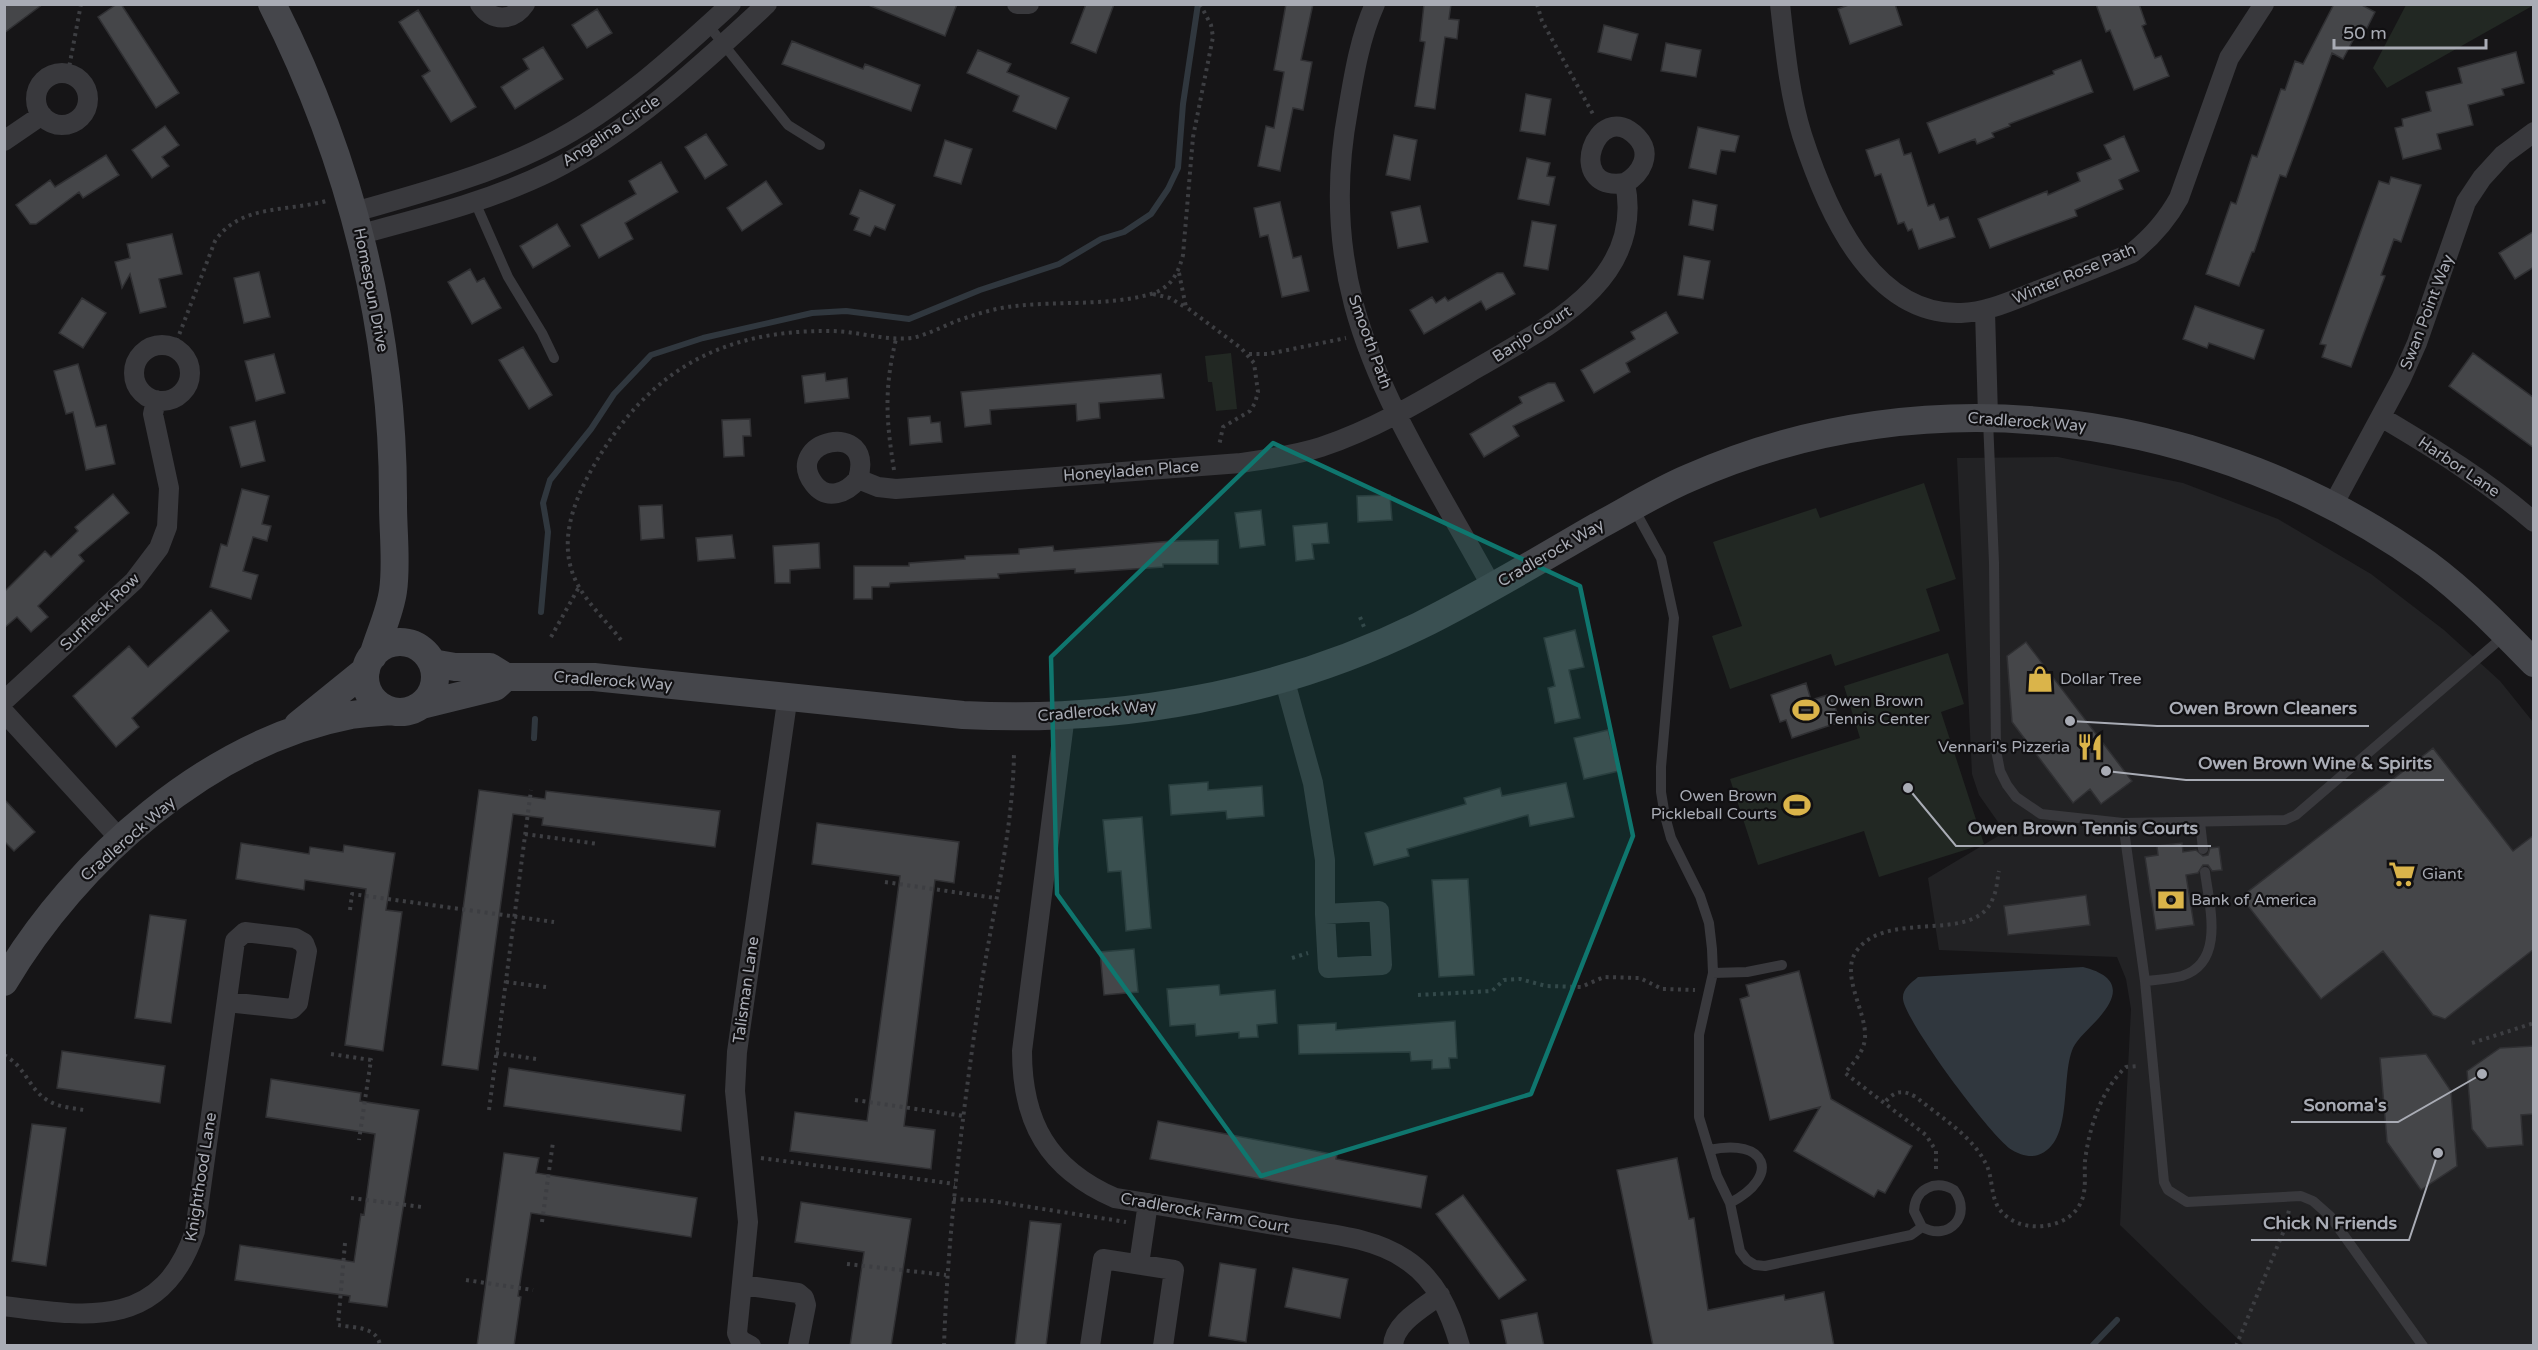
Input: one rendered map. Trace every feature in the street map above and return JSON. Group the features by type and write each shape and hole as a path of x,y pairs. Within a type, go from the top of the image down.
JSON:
{"street":[{"name":"Homespun Drive","path":"272,4 313,92 350,215 378,318 390,397 394,458 393,591 369,663"},
{"path":"480,4 485,11 498,18 516,14 525,4"},
{"name":"Angelina Circle","path":"350,215 480,176 540,149 617,101 731,4"},
{"name":"Angelina Circle","path":"350,215 475,202 550,171 621,128 667,93 767,4"},
{"path":"1017,4 1029,4"},
{"name":"Smooth Path","path":"1375,4 1361,40 1343,134 1340,209 1348,275 1364,336 1398,415 1492,587"},
{"name":"Winter Rose Path","path":"1780,4 1787,61 1802,134 1833,212 1860,259 1896,293 1916,304 1958,313 1985,311 2132,253 2152,235 2179,198 2229,58 2265,4"},
{"path":"68,73 79,78 86,86 89,97 85,112 80,119 64,125 50,122 42,115 37,105 38,88 51,75 68,73"},
{"path":"4,141 42,115"},
{"path":"1622,128 1638,138 1642,145 1645,155 1643,166 1635,177 1625,183 1610,183 1600,178 1591,165 1591,146 1603,132 1622,128"},
{"name":"Swan Point Way","path":"2333,505 2381,417 2421,332 2466,202 2482,178 2503,155 2534,132"},
{"name":"Banjo Court","path":"1398,415 1544,329 1585,298 1601,280 1623,243 1629,202 1625,183"},
{"path":"1985,311 1988,416"},
{"path":"162,345 174,348 184,356 189,368 189,380 175,397 156,400 147,396 135,381 136,360 152,346 162,345"},
{"name":"Sunfleck Row","path":"4,701 134,581 159,548 167,527 169,488 153,414 156,400"},
{"name":"Honeyladen Place","path":"858,479 878,487 896,489 1264,459 1320,447 1398,415"},
{"name":"Cradlerock Way","path":"422,654 455,667 490,667 506,677 594,677 788,695 963,715 1015,718 1169,704 1241,691 1360,652 1419,626 1687,478 1755,452 1862,427 1929,419 1988,416 2062,422 2121,431 2175,444 2269,476 2333,505 2428,565 2461,591 2534,663"},
{"name":"Harbor Lane","path":"2381,417 2443,454 2509,501 2534,522"},
{"name":"Homespun Drive","path":"393,591 422,654"},
{"path":"390,644 422,654 434,686 422,705 413,710 392,711 380,706 371,696 366,684 369,663 390,644"},
{"name":"Cradlerock Way","path":"286,735 369,663"},
{"name":"Cradlerock Way","path":"422,705 495,687 506,677"},
{"path":"1284,678 1313,783 1325,860 1325,914"},
{"name":"Talisman Lane","path":"752,1346 740,1340 737,1334 748,1222 735,1091 737,1052 788,695"},
{"name":"Cradlerock Way","path":"4,982 43,925 77,884 121,840 159,808 200,779 240,754 286,735 351,715 392,711"},
{"path":"4,712 121,840"},
{"name":"Cradlerock Farm Court","path":"1065,715 1022,1051 1022,1079 1026,1104 1034,1125 1058,1161 1092,1188 1147,1213 1373,1245 1393,1251 1407,1260 1440,1295 1453,1322 1460,1346"},
{"name":"Knighthood Lane","path":"4,1306 77,1315 117,1312 161,1289 176,1270 188,1251 195,1231 235,941 245,932 295,938 304,943 307,951 298,1003 292,1009 227,1002"},
{"path":"1139,1264 1147,1213"},
{"path":"1090,1346 1103,1259 1174,1270 1163,1346"},
{"path":"742,1286 798,1293 804,1299 798,1346"},
{"path":"1393,1346 1394,1335 1400,1327 1440,1295"}],"lane":[{"path":"708,25 788,125 820,145"},
{"path":"540,149 550,171"},
{"path":"475,202 508,277 542,333 554,358"},
{"path":"1988,416 1994,562 1996,750 2000,771 2016,797 2041,814 2123,823 2275,822 2296,815 2506,634"},
{"path":"1633,507 1661,558 1670,589 1674,618 1662,748 1661,792 1671,838 1688,866 1709,923 1713,973 1699,1035 1699,1117 1730,1203 1740,1251 1747,1260 1755,1265 1765,1266 1911,1235 1922,1227"},
{"path":"2200,822 2203,849"},
{"path":"2123,823 2145,981 2164,1182 2168,1190 2187,1202 2288,1195 2301,1196 2322,1207 2423,1346"},
{"path":"2145,981 2181,976 2190,972 2207,955 2212,934 2205,872"},
{"path":"1713,973 1747,972 1782,965"},
{"path":"1709,1150 1731,1145 1743,1146 1760,1159 1762,1171 1758,1180 1741,1197 1730,1203"},
{"path":"1936,1185 1954,1190 1962,1206 1960,1218 1953,1228 1944,1233 1931,1232 1922,1227 1914,1211 1918,1195 1926,1187 1936,1185"}],"path":[{"path":"68,73 81,4"},
{"path":"1186,307 1179,273 1183,255 1193,137 1213,37 1206,14 1200,4"},
{"path":"1537,4 1542,21 1603,132"},
{"path":"174,348 214,241 234,220 252,213 350,215"},
{"path":"1151,294 1170,284 1179,273"},
{"path":"621,640 579,587 568,555 572,510 600,455 623,422 666,379 694,361 730,344 767,334 842,331 896,339 926,334 984,312 1015,306 1151,294 1170,298 1186,307 1249,354 1254,363 1258,392 1255,403 1250,411 1223,427 1218,464"},
{"path":"1249,354 1268,354 1321,341 1364,336"},
{"path":"896,339 886,386 886,418 896,489"},
{"path":"552,637 579,587"},
{"path":"944,1346 946,1275 953,1199 995,898 1011,822 1014,752"},
{"path":"489,1110 531,790"},
{"path":"525,834 598,844"},
{"path":"1936,1169 1936,1151 1932,1141 1886,1101 1845,1073 1862,1052 1865,1039 1864,1023 1854,984 1853,957 1858,948 1878,933 1972,920 1985,911 1993,900 1999,872"},
{"path":"885,882 995,898"},
{"path":"350,910 352,894 555,922"},
{"path":"1418,994 1492,991 1504,980 1520,979 1546,986 1581,987 1604,977 1640,978 1662,989 1709,990"},
{"path":"506,982 546,987"},
{"path":"2472,1043 2534,1023"},
{"path":"496,1053 537,1059"},
{"path":"331,1054 371,1060 359,1140"},
{"path":"4,1055 24,1070 46,1099 59,1105 84,1110"},
{"path":"1886,1101 1897,1092 1905,1091 1916,1097 1979,1152 1987,1165 1993,1195 2006,1217 2018,1223 2049,1225 2065,1219 2082,1202 2090,1132 2108,1088 2126,1067 2139,1066"},
{"path":"855,1100 964,1116"},
{"path":"542,1222 553,1143"},
{"path":"742,1156 955,1184"},
{"path":"2236,1346 2285,1228 2289,1212 2288,1195"},
{"path":"351,1198 422,1207"},
{"path":"953,1199 992,1201 1108,1220 1147,1213"},
{"path":"345,1243 338,1325 371,1331 379,1338 380,1346"},
{"path":"847,1264 946,1275"},
{"path":"466,1280 533,1290"}],"highlighted area":[{"path":"1273,443 1580,586 1633,836 1531,1094 1261,1176 1057,894 1051,657"}],"shaded area":[{"path":"2406,5 2534,5 2387,88 2373,68"},
{"path":"1231,353 1237,409 1216,411 1212,382 1208,382 1205,356"},
{"path":"2058,457 2183,483 2278,519 2371,574 2444,630 2500,681 2533,722 2533,1345 2244,1345 2120,1225 2131,1009 2126,979 2117,957 1939,950 1928,878 2005,832 1979,795 1972,774 1957,458"},
{"path":"1924,483 1956,579 1926,589 1940,631 1835,666 1831,654 1730,689 1712,636 1742,626 1713,542 1816,508 1820,518"},
{"path":"1948,653 1964,704 1941,712 1984,844 1879,877 1864,831 1758,865 1730,779 1860,738 1844,686"},
{"path":"2083,967 2104,975 2110,981 2113,994 2105,1011 2073,1048 2057,1137 2049,1148 2038,1155 2021,1154 2001,1141 1950,1078 1907,1011 1903,999 1904,992 1918,977"}],"building":[{"path":"4,4 43,4 4,33"},
{"path":"117,4 121,4 179,93 156,108 98,17"},
{"path":"866,4 957,4 945,36"},
{"path":"1086,4 1114,4 1096,53 1071,43"},
{"path":"1286,4 1313,4 1301,60 1312,62 1303,110 1293,108 1280,171 1258,166 1266,126 1274,128 1284,72 1274,70"},
{"path":"1424,4 1451,4 1449,19 1459,20 1457,39 1445,37 1435,109 1415,106 1425,42 1420,41"},
{"path":"1851,4 1895,4 1902,25 1850,44 1838,9"},
{"path":"2096,4 2139,4 2146,24 2142,26 2155,58 2161,56 2169,76 2134,90 2110,30 2106,32"},
{"path":"2334,4 2360,4 2375,12 2367,28 2361,25 2343,59 2332,53 2286,177 2280,175 2254,252 2252,252 2239,286 2206,274 2231,202 2236,204 2252,155 2257,157 2281,89 2285,90 2295,61 2303,64"},
{"path":"597,9 612,33 587,48 572,25"},
{"path":"418,10 476,107 451,122 422,76 430,71 399,22"},
{"path":"1604,25 1638,34 1631,60 1598,52"},
{"path":"792,41 863,69 865,64 920,85 911,111 782,64"},
{"path":"1666,43 1701,50 1696,77 1661,71"},
{"path":"543,47 563,79 515,109 501,87 529,69 523,59"},
{"path":"978,50 1011,64 1007,72 1069,98 1056,129 1013,111 1019,96 967,73"},
{"path":"2516,52 2524,83 2502,89 2504,95 2468,105 2473,125 2437,134 2441,149 2403,159 2395,128 2403,126 2402,119 2431,111 2426,92 2462,83 2458,68"},
{"path":"2081,60 2093,92 2009,124 2010,126 1992,133 1994,137 1977,144 1975,139 1939,153 1927,123 2054,74 2053,71"},
{"path":"1526,94 1551,99 1545,135 1520,131"},
{"path":"165,126 179,145 162,157 169,166 152,178 132,150"},
{"path":"1698,127 1739,136 1735,152 1721,150 1716,174 1689,168"},
{"path":"706,134 727,165 705,179 685,147"},
{"path":"1394,135 1417,140 1410,180 1386,175"},
{"path":"2124,136 2139,171 2119,180 2123,189 2075,210 2077,216 1990,248 1978,219 2047,191 2048,195 2080,181 2077,173 2111,159 2104,145"},
{"path":"1899,139 1904,155 1911,153 1928,206 1934,204 1940,220 1948,217 1955,237 1919,249 1912,229 1908,231 1904,222 1898,224 1881,174 1875,176 1866,150"},
{"path":"945,140 972,149 961,184 934,176"},
{"path":"106,155 119,175 83,198 79,192 36,224 30,224 16,205 50,180 55,187"},
{"path":"1527,158 1550,163 1547,176 1555,177 1549,205 1518,199"},
{"path":"661,162 678,192 625,223 633,239 599,258 581,225 636,194 629,181"},
{"path":"2391,177 2421,185 2401,242 2394,239 2381,275 2385,276 2351,367 2322,357 2326,345 2320,344 2379,181 2389,184"},
{"path":"766,181 782,204 742,231 727,208"},
{"path":"860,190 895,205 885,230 875,226 870,236 854,230 859,218 850,214"},
{"path":"1693,200 1717,205 1713,230 1689,225"},
{"path":"1280,202 1293,258 1301,256 1309,291 1282,297 1268,235 1260,237 1254,208"},
{"path":"1420,206 1428,242 1398,248 1391,212"},
{"path":"1532,221 1556,225 1548,270 1524,266"},
{"path":"557,224 570,246 533,268 520,246"},
{"path":"2534,231 2534,267 2515,279 2499,253"},
{"path":"172,234 182,274 159,279 166,307 140,313 130,274 122,288 115,262 130,258 127,244"},
{"path":"1684,256 1710,261 1703,299 1678,295"},
{"path":"470,269 477,282 484,278 501,308 472,324 448,282"},
{"path":"259,272 270,317 244,323 234,278"},
{"path":"1497,273 1503,273 1515,294 1486,310 1481,301 1424,334 1410,310 1432,297 1436,303 1445,297 1448,301"},
{"path":"82,298 106,313 83,348 59,333"},
{"path":"2195,306 2264,330 2254,359 2209,343 2207,348 2183,339"},
{"path":"1666,312 1678,333 1626,363 1630,372 1594,393 1581,370 1635,339 1631,332"},
{"path":"523,347 552,395 529,409 499,360"},
{"path":"2473,353 2534,398 2534,448 2449,386"},
{"path":"274,354 285,393 256,401 245,361"},
{"path":"78,364 96,427 106,425 115,464 86,470 73,412 66,414 54,371"},
{"path":"825,373 826,381 847,378 849,398 805,403 802,376"},
{"path":"1161,374 1164,398 1099,403 1100,418 1077,421 1076,404 990,410 991,424 965,427 961,392"},
{"path":"1548,383 1555,383 1564,401 1513,426 1519,436 1484,457 1470,434 1522,403 1519,397"},
{"path":"930,416 931,423 940,422 942,442 910,445 908,418"},
{"path":"750,419 751,436 743,436 744,456 724,457 722,420"},
{"path":"255,421 265,461 241,467 230,427"},
{"path":"242,489 269,496 262,524 271,526 267,541 253,537 243,571 258,575 251,599 210,587 221,544 227,546"},
{"path":"113,494 129,513 79,555 84,561 38,606 48,617 31,632 17,617 4,628 4,592 45,551 51,557 78,531 75,527"},
{"path":"1390,495 1392,520 1358,522 1357,496"},
{"path":"662,505 664,538 641,540 639,506"},
{"path":"1261,510 1265,545 1240,548 1235,513"},
{"path":"1327,523 1329,543 1312,544 1314,559 1296,561 1293,526"},
{"path":"732,535 735,558 698,561 696,538"},
{"path":"1218,540 1218,564 1163,564 1163,567 1075,573 1075,569 998,574 999,578 890,583 889,587 872,587 872,599 854,599 854,566 909,566 909,563 965,559 965,556 1019,554 1019,549 1053,546 1054,551 1172,541"},
{"path":"819,543 820,568 790,570 790,583 775,583 773,546"},
{"path":"211,610 229,631 132,718 139,727 116,747 73,696 129,646 148,667"},
{"path":"1575,630 1584,667 1569,670 1580,718 1555,723 1548,688 1555,686 1544,638"},
{"path":"2026,642 2132,781 2101,804 2090,789 2073,803 2012,722 2007,656"},
{"name":"Owen Brown Tennis Center","path":"1806,683 1811,700 1831,694 1840,722 1792,738 1786,720 1780,722 1771,695"},
{"path":"1608,730 1619,771 1584,779 1574,738"},
{"name":"Giant","path":"2433,748 2513,851 2534,835 2534,949 2445,1019 2433,1015 2383,951 2321,999 2241,897"},
{"path":"1208,782 1208,790 1262,786 1264,816 1227,819 1226,811 1171,815 1169,785"},
{"path":"1566,783 1574,817 1530,826 1528,815 1407,849 1409,856 1374,865 1365,833 1466,804 1464,798 1500,788 1502,796"},
{"path":"479,790 545,799 546,791 720,811 715,847 542,825 543,818 513,814 478,1070 442,1065"},
{"path":"4,799 35,832 14,851 4,841"},
{"path":"1142,817 1151,928 1126,931 1121,871 1108,872 1103,820"},
{"path":"817,823 959,842 954,883 935,880 904,1126 935,1130 931,1169 790,1151 795,1112 867,1121 900,876 812,864"},
{"path":"241,843 309,854 310,847 343,852 344,845 395,853 386,910 402,912 383,1051 345,1045 366,889 305,880 304,890 236,879"},
{"name":"Bank of America","path":"2182,843 2183,852 2196,850 2203,856 2208,855 2210,848 2219,847 2222,870 2212,871 2208,865 2203,865 2198,873 2186,875 2194,925 2156,930 2145,857 2158,855 2157,846"},
{"path":"1468,879 1474,975 1439,977 1432,880"},
{"path":"2086,895 2090,925 2008,935 2004,906"},
{"path":"150,915 186,920 171,1023 135,1018"},
{"path":"1134,949 1138,992 1104,995 1100,952"},
{"path":"1799,971 1831,1099 1912,1146 1885,1193 1878,1190 1874,1197 1794,1151 1820,1107 1770,1120 1740,999 1749,996 1746,985"},
{"path":"1219,985 1220,995 1275,990 1277,1023 1257,1025 1258,1037 1239,1038 1239,1032 1196,1036 1195,1024 1170,1026 1167,989"},
{"path":"1455,1021 1457,1058 1449,1058 1450,1068 1432,1069 1432,1060 1411,1061 1410,1052 1299,1054 1298,1025 1336,1023 1336,1030"},
{"path":"2534,1046 2534,1114 2521,1115 2523,1145 2487,1148 2472,1129 2467,1071 2500,1048"},
{"path":"62,1051 165,1066 160,1103 57,1088"},
{"path":"2426,1054 2451,1091 2457,1166 2421,1190 2387,1142 2380,1058"},
{"path":"509,1068 685,1095 681,1131 504,1106"},
{"path":"271,1079 361,1093 360,1101 419,1110 387,1307 349,1302 350,1296 235,1280 240,1245 354,1262 361,1214 364,1215 375,1134 266,1117"},
{"path":"1158,1121 1337,1155 1336,1159 1427,1176 1421,1208 1150,1159"},
{"path":"32,1124 66,1128 46,1266 12,1261"},
{"path":"504,1153 539,1158 536,1173 697,1198 691,1237 531,1213 518,1296 521,1297 514,1346 477,1346"},
{"path":"1677,1158 1689,1219 1694,1218 1708,1310 1784,1295 1785,1300 1824,1292 1834,1346 1653,1346 1617,1170"},
{"path":"1463,1195 1526,1280 1499,1299 1436,1214"},
{"path":"801,1202 911,1219 891,1346 850,1346 864,1252 795,1242"},
{"path":"1030,1221 1061,1224 1046,1346 1015,1346"},
{"path":"1220,1263 1256,1269 1246,1342 1209,1336"},
{"path":"1293,1268 1348,1279 1340,1318 1285,1307"},
{"path":"1537,1313 1544,1346 1507,1346 1501,1320"}],"waterway":[{"path":"541,612 548,532 543,503 550,480 591,429 614,394 651,355 703,338 812,313 846,311 909,319 980,290 1059,264 1101,239 1124,232 1151,214 1168,189 1178,168 1183,104 1198,4"},
{"path":"534,738 535,719"},
{"path":"2092,1346 2117,1320"}],"place":[{"name":"Dollar Tree","path":"2040,679"},
{"name":"Owen Brown Tennis Center","path":"1806,710"},
{"name":"Owen Brown Cleaners","path":"2070,721"},
{"name":"Vennari's Pizzeria","path":"2090,747"},
{"name":"Owen Brown Wine & Spirits","path":"2106,771"},
{"name":"Owen Brown Tennis Courts","path":"1908,788"},
{"name":"Owen Brown Pickleball Courts","path":"1797,805"},
{"name":"Giant","path":"2402,874"},
{"name":"Bank of America","path":"2171,900"},
{"name":"Sonoma's","path":"2482,1074"},
{"name":"Chick N Friends","path":"2438,1153"}]}
